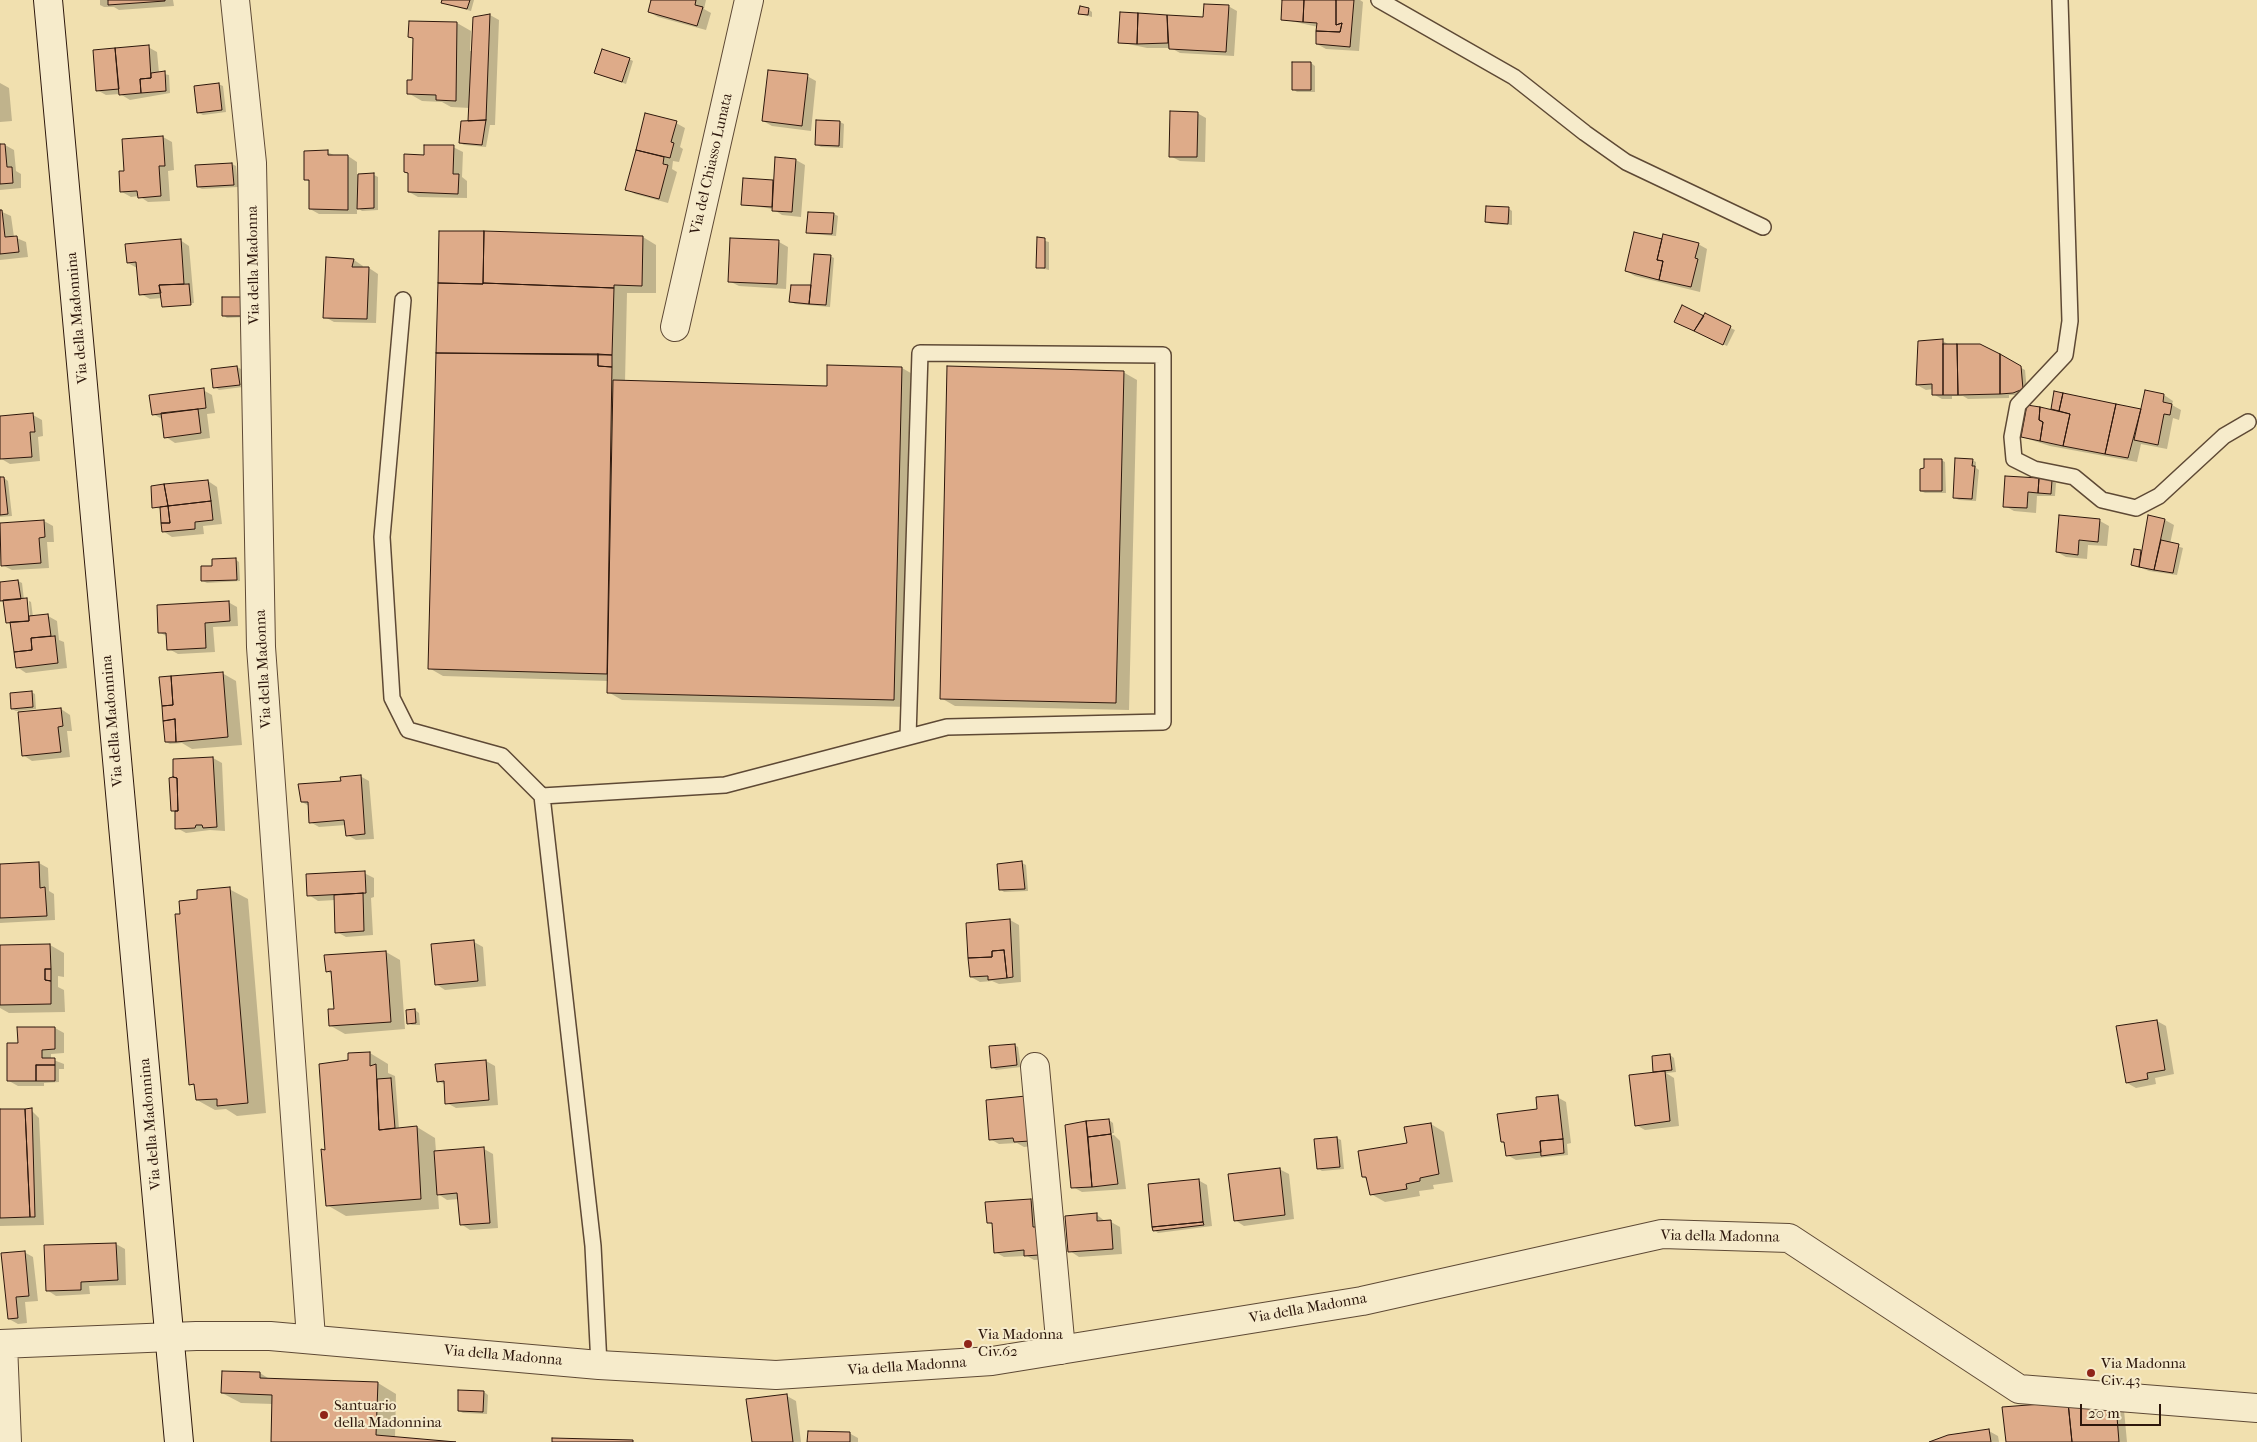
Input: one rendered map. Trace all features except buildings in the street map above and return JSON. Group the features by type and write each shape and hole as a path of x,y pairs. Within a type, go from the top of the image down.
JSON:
{"street":[{"name":"Via della Madonnina","path":"48,0 179,1442"},
{"name":"Via della Madonna","path":"234,0 252,163 262,647 311,1338"},
{"name":"Via del Chiasso Lunata","path":"675,327 749,0"},
{"path":"1035,1067 1061,1350"},
{"name":"Via della Madonna","path":"1,1344 270,1336 311,1338 599,1365 776,1375 992,1361 1362,1301 1662,1234 1788,1238 2019,1389 2257,1408"},
{"path":"1,1344 7,1442"}],"lane":[{"path":"1379,0 1514,77 1585,133 1626,162 1763,227"},
{"path":"2060,0 2070,321 2064,355 2018,405 2012,437 2014,460 2034,469 2074,477 2102,500 2136,508 2159,496 2224,436 2248,422"},
{"path":"403,300 382,537 392,698 408,730 502,756 542,796 593,1246 599,1365"},
{"path":"542,796 725,785 947,727 1163,722 1163,355 920,353 908,737"}],"place":[{"name":"Via Madonna Civ.62","path":"968,1344"},
{"name":"Via Madonna Civ.43","path":"2091,1373"},
{"name":"Santuario della Madonnina","path":"324,1415"}]}
